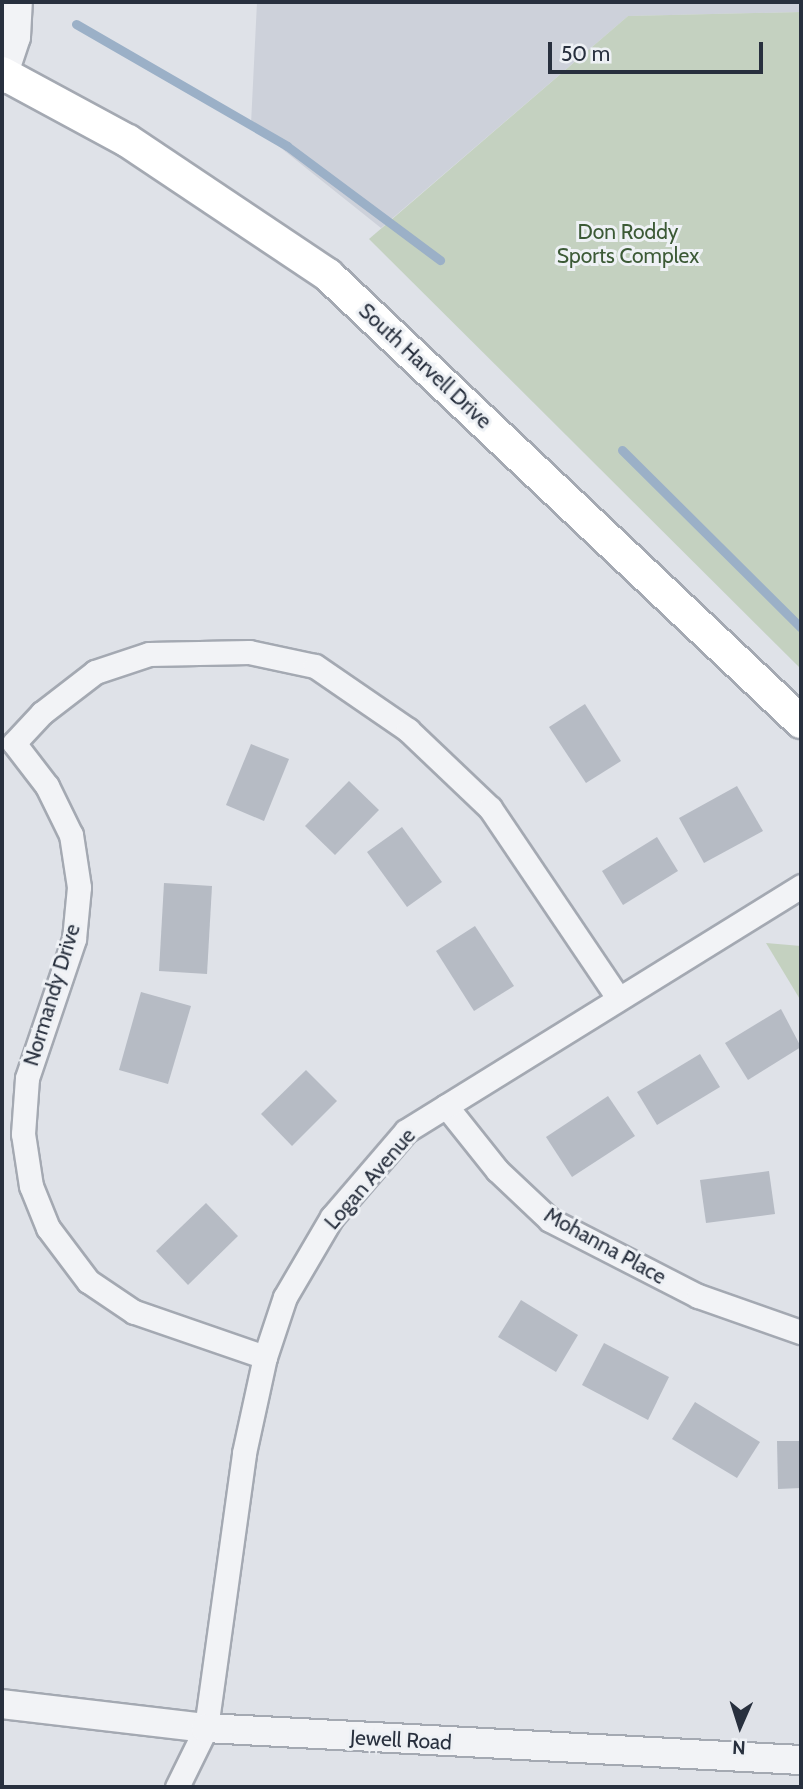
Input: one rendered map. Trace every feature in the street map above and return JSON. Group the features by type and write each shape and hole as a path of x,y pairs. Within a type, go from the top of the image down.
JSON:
{"main road":[{"name":"South Harvell Drive","path":"2,75 128,141 328,275 801,722"}],"street":[{"path":"2,75 18,2"},
{"name":"Normandy Drive","path":"265,1357 134,1312 88,1281 48,1228 31,1186 23,1134 27,1078 74,939 79,887 71,835 47,786 14,743 95,672 149,654 249,652 315,666 408,730 490,808 618,998"},
{"name":"Logan Avenue","path":"177,1787 206,1728 244,1453 265,1357 285,1297 332,1217 406,1131 801,886"},
{"name":"Mohanna Place","path":"446,1106 497,1170 550,1220 698,1296 800,1332"},
{"name":"Jewell Road","path":"2,1704 206,1728 801,1760"}],"shaded area":[{"path":"257,2 801,2 801,12 628,16 381,228 251,124"}],"green space":[{"name":"Don Roddy Sports Complex","path":"801,12 801,669 369,239 628,16"},
{"path":"766,943 801,946 801,1001"}],"building":[{"path":"585,704 621,761 586,783 549,727"},
{"path":"251,744 289,759 264,821 226,805"},
{"path":"349,781 379,810 335,855 305,826"},
{"path":"737,786 763,831 704,863 679,818"},
{"path":"402,827 442,882 407,907 367,852"},
{"path":"657,837 678,871 623,905 602,871"},
{"path":"164,883 212,886 207,974 159,971"},
{"path":"475,926 514,986 474,1011 436,951"},
{"path":"141,992 191,1006 168,1084 119,1070"},
{"path":"781,1009 801,1047 748,1080 725,1043"},
{"path":"700,1054 720,1087 657,1125 637,1092"},
{"path":"306,1070 337,1101 292,1146 261,1114"},
{"path":"608,1096 635,1136 572,1177 546,1137"},
{"path":"769,1171 775,1214 706,1223 700,1180"},
{"path":"206,1203 238,1236 188,1285 156,1251"},
{"path":"521,1300 578,1335 556,1372 498,1337"},
{"path":"604,1343 669,1377 648,1420 582,1385"},
{"path":"695,1402 760,1442 737,1478 672,1439"},
{"path":"777,1441 801,1441 801,1488 778,1489"}],"waterway":[{"path":"76,24 287,146 440,260"},
{"path":"622,450 801,628"}]}
